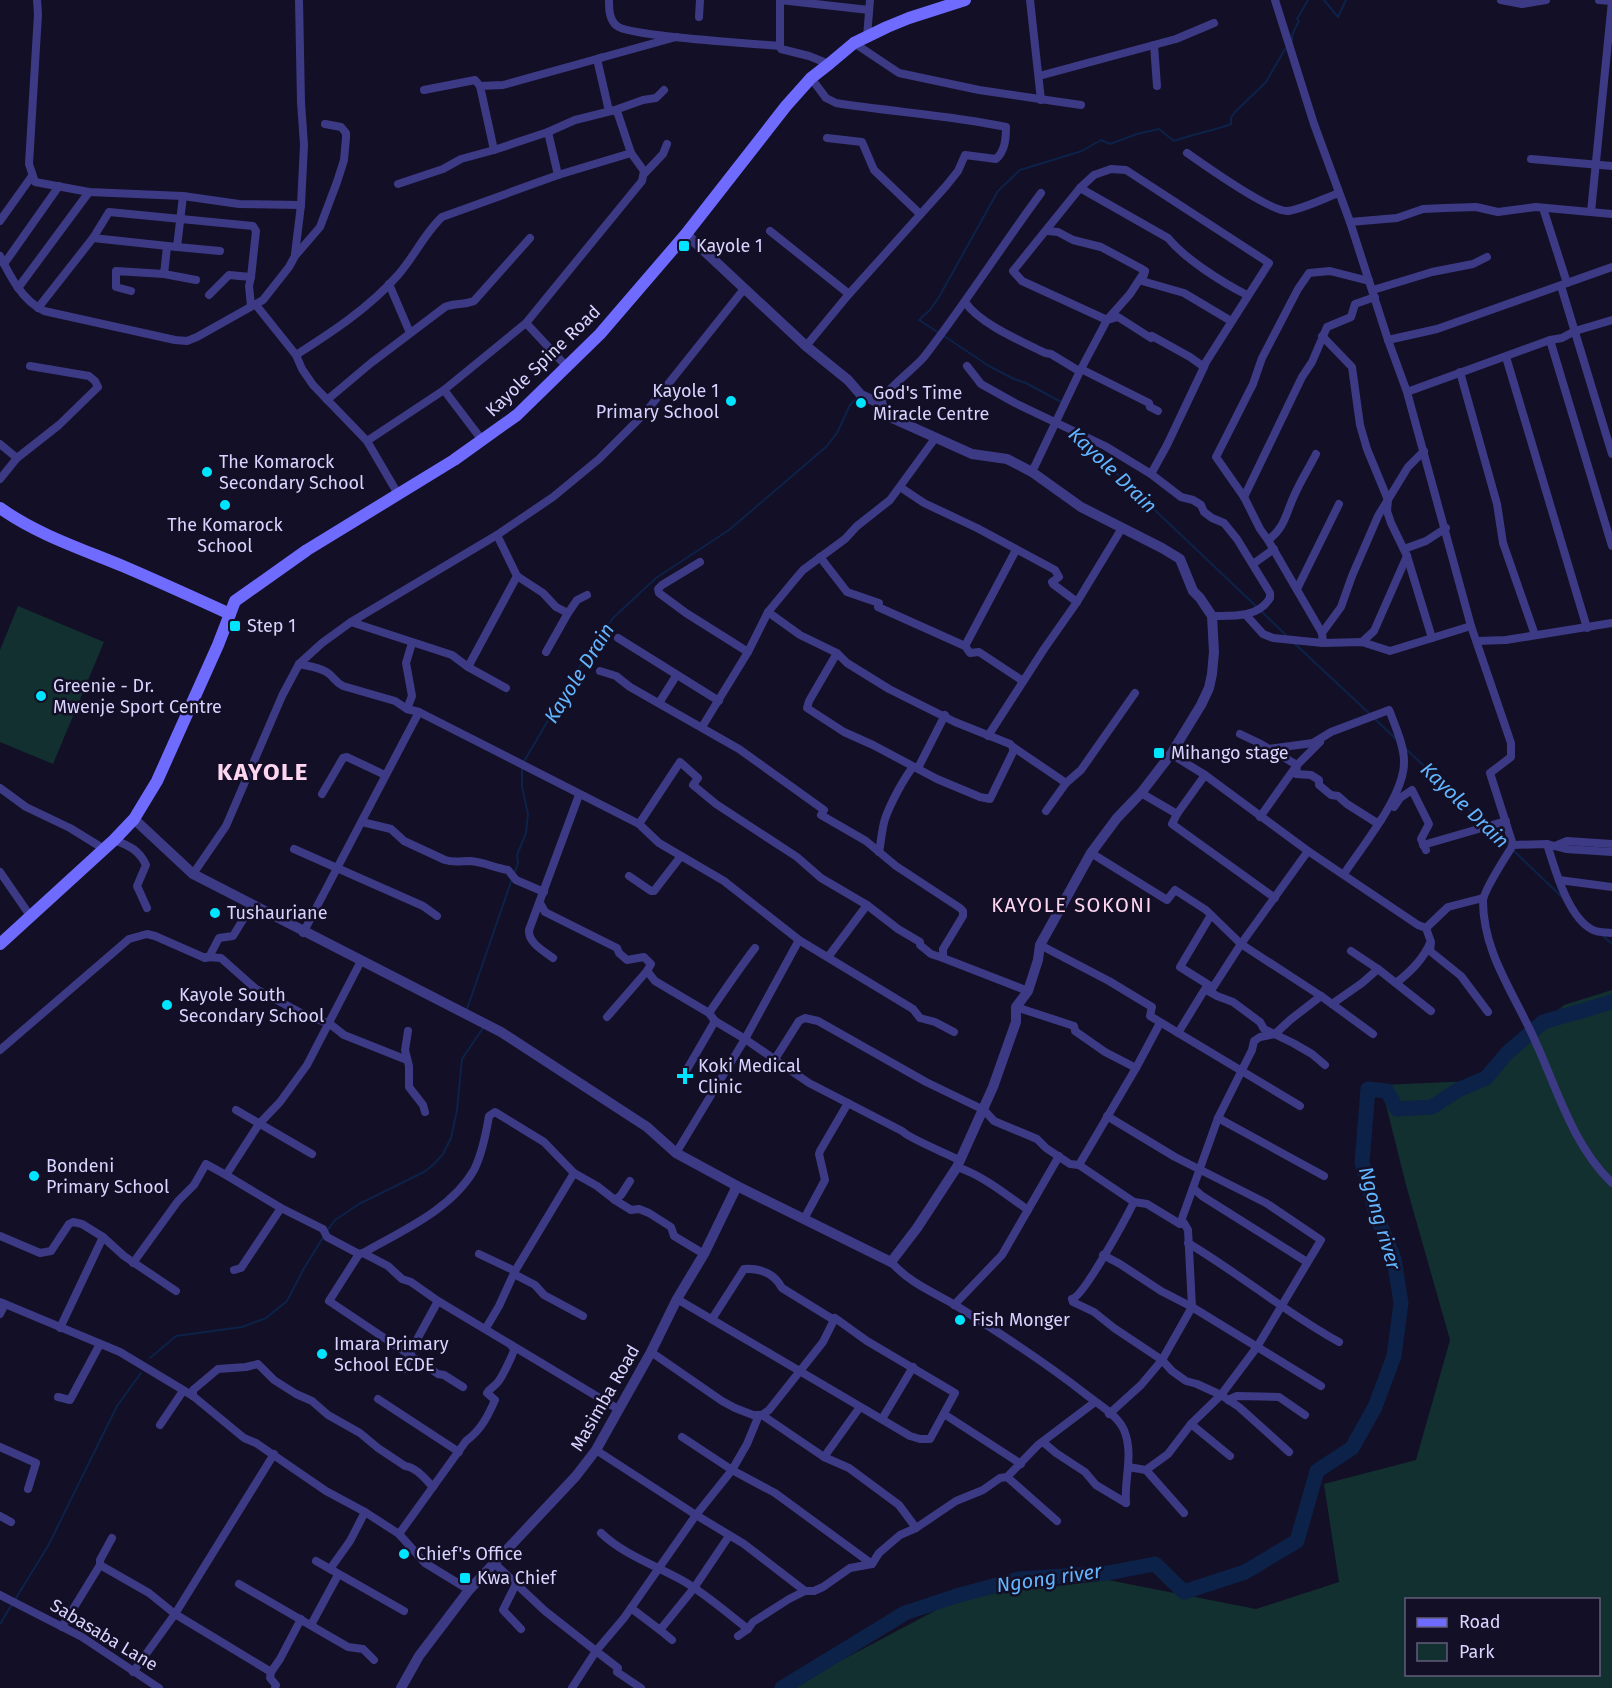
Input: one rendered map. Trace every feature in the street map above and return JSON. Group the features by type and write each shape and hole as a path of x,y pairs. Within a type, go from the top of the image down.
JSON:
{"main road":[{"name":"Kayole Spine Road","path":"0,944 134,819 157,781 235,601 307,550 454,460 517,415 600,334 686,234 779,114 811,78 854,44 867,37 909,18 965,0"},
{"path":"0,508 39,531 230,614"}],"street":[{"path":"37,0 29,164 35,182 89,192 183,195 239,204 301,205"},
{"path":"294,256 301,205 304,145 299,0"},
{"path":"609,0 612,20 620,28 676,37 780,46 781,49 829,64"},
{"path":"699,17 700,0"},
{"path":"780,46 780,0 869,5 867,37"},
{"path":"1030,0 1041,100"},
{"path":"1275,0 1314,124 1350,222 1407,392 1471,626 1512,751 1511,757 1490,773 1513,845 1483,898 1486,929 1493,955 1531,1032 1575,1134 1594,1163 1612,1183"},
{"path":"1501,0 1522,2 1546,0"},
{"path":"1591,212 1612,1 1599,0"},
{"path":"1039,76 1176,39 1214,23"},
{"path":"480,86 503,85 676,37"},
{"path":"854,44 899,73 1041,100 1081,105"},
{"path":"1154,45 1157,86"},
{"path":"367,441 444,390 526,323 642,181 643,168 631,153 618,114 612,111 597,59 609,54"},
{"path":"806,346 958,171 965,155 996,159 1006,139 1006,127 950,116 836,103 826,98 811,78"},
{"path":"424,90 475,80 480,86 494,150"},
{"path":"398,184 443,170 461,159 548,132 575,120 656,98 664,90"},
{"path":"58,186 2,260 18,288 30,303 38,308 112,327 187,340 213,329 268,294 289,267 294,256 324,220 344,160 346,133 341,128 325,124"},
{"path":"548,132 558,175"},
{"path":"827,138 862,142 874,170 920,214"},
{"path":"644,174 663,154 667,144"},
{"path":"296,355 342,326 389,284 406,265 432,226 442,217 558,175 631,153"},
{"path":"1187,153 1275,209 1288,211 1339,192"},
{"path":"1531,159 1612,166"},
{"path":"1151,474 1204,367 1247,295 1269,264 1126,170 1111,169 1094,175 1080,188 1013,271 1022,281 1107,320 1118,317 1140,332 1151,338 1152,336 1204,367"},
{"path":"0,221 32,176"},
{"path":"1080,188 1168,238 1182,253 1226,285 1247,295"},
{"path":"18,288 89,192"},
{"path":"881,404 888,392 917,365 965,302 1041,193"},
{"path":"177,247 183,195"},
{"path":"1350,222 1397,218 1422,209 1476,207 1498,212 1522,208 1543,208 1612,214"},
{"path":"1543,208 1575,331 1612,454"},
{"path":"38,308 93,238 109,212 253,226 256,231 249,286 253,305 296,355 302,369 327,400 367,441 398,494"},
{"path":"770,231 849,294"},
{"path":"1047,231 1058,232 1073,240 1101,247 1145,271"},
{"path":"686,234 806,346 848,380 861,395 881,404 892,418 972,454 1007,459 1032,472 1081,507 1162,548 1179,559 1193,591 1212,616 1214,652 1209,688 1171,754 1091,853 1040,945 1038,960 1028,991 1016,1007 1016,1022 984,1110 958,1163 918,1228 891,1262"},
{"path":"93,238 220,251"},
{"path":"327,400 445,307 451,304 465,305 474,301 530,238"},
{"path":"164,274 167,247"},
{"path":"1244,497 1302,377 1312,362 1327,327 1351,317 1354,304 1374,293 1432,272 1473,264 1487,257"},
{"path":"1388,340 1437,329 1612,267"},
{"path":"131,291 116,287 116,271 164,274 196,280"},
{"path":"1032,472 1107,320 1130,294 1145,271"},
{"path":"1145,271 1142,281 1184,293 1231,321"},
{"path":"1322,638 1297,589 1260,529 1244,497 1216,457 1253,384 1262,358 1298,289 1309,273 1330,271 1369,281"},
{"path":"209,295 229,275 251,278"},
{"path":"389,284 411,333"},
{"path":"192,874 226,826 282,696 299,664 322,643 351,622 496,535 553,497 599,459 645,413 744,289"},
{"path":"965,302 969,308 998,330 1045,353 1052,354 1078,372 1081,369 1139,397 1158,411"},
{"path":"1407,392 1550,340 1562,339 1575,331 1612,320"},
{"path":"526,323 567,367"},
{"path":"1322,336 1352,367 1360,425 1366,449 1389,500 1387,511 1405,552 1432,638"},
{"path":"1550,340 1610,530 1612,546"},
{"path":"1506,357 1587,628"},
{"path":"0,479 17,458 59,425 98,387 89,376 30,366"},
{"path":"967,366 981,384 1055,423 1106,446 1151,474 1181,497 1201,505 1204,512 1224,523 1253,564 1270,593 1270,598 1267,603 1246,615 1212,616"},
{"path":"1460,372 1497,504 1503,543 1535,634"},
{"path":"444,390 482,440"},
{"path":"702,727 748,652 768,612 803,570 845,539 857,526 890,500 936,437"},
{"path":"0,444 17,458"},
{"path":"1322,638 1341,607 1374,526 1408,467 1424,451"},
{"path":"1268,540 1284,523 1293,497 1316,454"},
{"path":"900,487 924,503 977,528 1055,570 1059,577 1052,582 1053,584 1077,602"},
{"path":"1297,589 1338,504"},
{"path":"988,736 1077,602 1122,528"},
{"path":"1362,642 1374,631 1405,552 1446,528"},
{"path":"496,535 517,576 543,593 556,607 568,613"},
{"path":"1253,564 1274,549"},
{"path":"965,646 1016,550"},
{"path":"820,557 847,592 879,603 878,607 965,646 970,653 979,652 1023,681"},
{"path":"700,562 658,588 659,593 748,652"},
{"path":"468,667 517,576"},
{"path":"546,652 576,600 587,595"},
{"path":"768,612 800,635 837,653 847,663 889,689 988,736 1010,744 1066,783"},
{"path":"1246,615 1263,634 1273,638 1322,638 1362,642 1390,651 1471,626"},
{"path":"351,622 452,655 468,667 506,688"},
{"path":"1477,641 1506,640 1612,623"},
{"path":"618,638 718,701"},
{"path":"407,709 412,696 406,663 412,643"},
{"path":"837,653 807,708 844,732 937,779 990,799 1013,752 1013,747"},
{"path":"299,664 321,669 343,686 395,701 639,824 659,843 724,881 799,940 913,1009 920,1018 935,1022 954,1032"},
{"path":"600,671 616,676 630,687 702,727 783,779 824,810 821,815 852,831 962,909 963,916 943,949 943,958"},
{"path":"659,703 676,676"},
{"path":"1046,811 1066,783 1081,770 1135,693"},
{"path":"1268,749 1313,743 1330,732 1390,711 1404,760 1401,782 1393,799 1344,874"},
{"path":"303,933 418,712"},
{"path":"879,852 884,820 907,774 916,767 945,715"},
{"path":"1260,817 1297,765 1330,732"},
{"path":"1240,734 1297,765"},
{"path":"1171,754 1292,837 1308,851 1418,925 1426,928 1431,942 1430,951 1461,976 1488,1011"},
{"path":"322,794 343,758 347,757 385,775"},
{"path":"639,824 680,762 698,778 693,784 716,804 787,849 821,878 867,905 898,929 917,940 931,954 1028,991"},
{"path":"1297,765 1296,774 1311,775 1319,780 1319,785 1324,791 1338,796 1377,823"},
{"path":"1204,775 1172,824 1275,898"},
{"path":"0,788 19,803 70,828 104,849"},
{"path":"1377,823 1388,817 1400,798 1412,790 1429,824 1421,839 1424,848 1506,821"},
{"path":"1141,793 1177,814"},
{"path":"553,958 529,936 579,795"},
{"path":"134,819 192,874 303,933 501,1032 647,1127 676,1153 844,1241 891,1262 903,1276 954,1305 1035,1358 1095,1401 1124,1429 1128,1443 1126,1503 1096,1485 1085,1472 1043,1442"},
{"path":"362,822 392,829 404,841 453,863 468,861 508,870 516,880 544,892"},
{"path":"114,840 141,853 146,865 137,886 147,908"},
{"path":"1513,845 1551,845 1567,841 1612,844"},
{"path":"1551,845 1566,849 1612,852"},
{"path":"1551,845 1559,880 1571,907 1593,930 1612,933"},
{"path":"294,849 336,866 438,915"},
{"path":"1211,990 1308,851"},
{"path":"1091,853 1167,900 1175,890 1211,915 1241,944 1321,996 1373,1034"},
{"path":"629,876 654,891 681,856"},
{"path":"0,872 31,917"},
{"path":"1559,880 1612,886"},
{"path":"1426,928 1448,907 1483,898"},
{"path":"540,903 545,912 617,948 627,960 644,957 651,964 607,1017"},
{"path":"205,957 209,957 219,938 233,936 252,905"},
{"path":"828,957 867,905"},
{"path":"1211,915 1180,967 1211,990 1233,1002 1260,1022 1264,1029 1312,1054 1325,1065"},
{"path":"0,1050 129,939 147,934 201,957 222,958 231,969 256,989 303,1014 330,1024 344,1035 407,1060"},
{"path":"676,1153 745,1039 799,940"},
{"path":"1396,983 1411,971 1431,942"},
{"path":"1040,945 1109,981 1152,1007 1150,1016 1160,1023 1300,1106"},
{"path":"710,1013 755,948"},
{"path":"1351,951 1431,1011"},
{"path":"226,1175 259,1124 280,1102 307,1065 361,961"},
{"path":"1332,1004 1378,969"},
{"path":"647,971 656,981 710,1013 715,1021 809,1083 902,1131 908,1137 916,1138 1028,1210"},
{"path":"1178,1033 1203,990 1205,988 1211,990"},
{"path":"1180,1224 1218,1118 1252,1050 1254,1041 1260,1037 1275,1034 1321,996"},
{"path":"1016,1007 1074,1026 1075,1031 1136,1068"},
{"path":"775,1059 799,1021 805,1018 818,1021 926,1082 984,1110 994,1122 1037,1139 1046,1148 1071,1164 1079,1165 1134,1202 1147,1204 1180,1224 1184,1223 1188,1243 1192,1308 1162,1360 1141,1385 1109,1414"},
{"path":"686,1071 715,1021"},
{"path":"1079,1165 1160,1023"},
{"path":"408,1031 405,1047 409,1065 409,1087 423,1106 424,1112"},
{"path":"804,1219 825,1180 820,1151 848,1103"},
{"path":"236,1110 312,1154"},
{"path":"463,1387 444,1375 438,1374 329,1301 361,1254 436,1210 458,1192 475,1168 484,1144 489,1116 493,1113 498,1112 544,1142 574,1173 631,1210 639,1209 649,1213 671,1227 674,1236 704,1254"},
{"path":"1107,1116 1199,1170 1223,1179 1266,1203 1320,1239 1257,1347 1224,1398 1191,1424 1168,1454 1146,1470"},
{"path":"1218,1118 1324,1176"},
{"path":"954,1305 1002,1255 1059,1156"},
{"path":"133,1263 178,1201 194,1185 206,1164 361,1254 388,1266 402,1279 411,1282 618,1409"},
{"path":"486,1328 514,1273 574,1173"},
{"path":"615,1200 630,1181"},
{"name":"Masimba Road","path":"401,1688 424,1648 469,1590 576,1476 596,1450 651,1352 677,1299 704,1254 737,1186"},
{"path":"1193,1188 1202,1196 1307,1262"},
{"path":"1134,1202 1078,1297 1072,1299 1073,1302 1094,1312 1162,1360 1186,1381 1239,1407 1289,1452"},
{"path":"234,1270 241,1268 281,1208"},
{"path":"0,1236 45,1253 51,1251 69,1224 73,1222 82,1224 103,1237 133,1263 176,1291"},
{"path":"60,1328 103,1237"},
{"path":"1188,1243 1311,1327 1339,1342"},
{"path":"478,1254 536,1285 544,1295 583,1316"},
{"path":"1103,1255 1321,1386"},
{"path":"677,1299 910,1436 930,1439 955,1393 867,1341 838,1319 834,1320 782,1288 778,1280 762,1269 744,1269 712,1319"},
{"path":"404,1369 438,1300"},
{"path":"0,1314 3,1303 120,1352 193,1396 244,1438 274,1454 326,1491 399,1534 425,1563 469,1590"},
{"path":"651,1352 722,1401 753,1415 761,1415 769,1410 823,1342 834,1320"},
{"path":"58,1397 70,1400 100,1344"},
{"path":"399,1534 466,1441 474,1435 488,1417 495,1400 487,1393 499,1382 505,1366 514,1354 511,1345"},
{"path":"193,1396 193,1390 218,1369 258,1364 285,1387 312,1401 328,1415 360,1433 405,1467 409,1466 416,1470 433,1487"},
{"path":"882,1419 913,1367"},
{"path":"160,1425 183,1391"},
{"path":"1224,1398 1280,1397 1305,1415"},
{"path":"378,1399 459,1452"},
{"path":"738,1636 753,1622 805,1591 814,1591 823,1587 850,1568 872,1564 885,1546 900,1535 916,1528 957,1501 1006,1477 1043,1442 1095,1401"},
{"path":"824,1457 860,1407"},
{"path":"944,1414 1021,1464"},
{"path":"761,1415 824,1457 849,1468 899,1505 916,1528"},
{"path":"572,1688 596,1651 631,1608 696,1515 732,1470 761,1415"},
{"path":"1191,1424 1230,1456"},
{"path":"682,1437 732,1470 775,1493 872,1564"},
{"path":"0,1447 36,1463 28,1489"},
{"path":"596,1450 744,1544 805,1591"},
{"path":"133,1672 175,1614 274,1454"},
{"path":"1128,1467 1146,1470 1184,1513"},
{"path":"1006,1477 1057,1521"},
{"path":"330,1569 350,1541 365,1512"},
{"path":"0,1516 11,1521"},
{"path":"601,1533 610,1542 694,1588 748,1629"},
{"path":"660,1630 694,1588 729,1536"},
{"path":"62,1627 100,1565 100,1560 112,1538"},
{"path":"316,1560 338,1575 369,1589 404,1611"},
{"path":"494,1563 544,1611 618,1668 617,1672 641,1688"},
{"path":"100,1565 149,1593 175,1614 270,1672"},
{"path":"310,1625 338,1575"},
{"path":"239,1584 348,1647 363,1649 374,1660"},
{"path":"516,1584 503,1610 507,1617 521,1629"},
{"name":"Sabasaba Lane","path":"0,1595 82,1637 159,1688"},
{"path":"631,1608 672,1640"},
{"path":"275,1688 276,1685 270,1678 270,1672 280,1659 301,1619"}],"green space":[{"name":"Greenie - Dr. Mwenje Sport Centre","path":"18,606 104,642 53,764 0,742 0,650"},
{"path":"1612,990 1612,1688 789,1688 961,1597 1108,1580 1256,1609 1339,1582 1324,1484 1416,1460 1450,1340 1406,1185 1381,1085 1473,1081 1564,1005"}],"waterway":[{"name":"Kayole Drain","path":"1292,41 1292,35 1299,21 1297,19 1308,0"},
{"name":"Kayole Drain","path":"1324,0 1338,17 1346,0"},
{"name":"Kayole Drain","path":"939,333 919,320 939,297 998,191 1020,170 1082,151 1101,140 1110,144 1159,129 1174,141 1231,124 1231,118 1235,112 1266,82 1285,49"},
{"name":"Kayole Drain","path":"944,336 989,366 1063,403"},
{"name":"Kayole Drain","path":"523,763 580,666 613,618 656,578 729,530 826,447 837,433 850,405 857,398"},
{"name":"Kayole Drain","path":"1079,438 1258,608"},
{"name":"Kayole Drain","path":"1262,612 1288,637"},
{"name":"Kayole Drain","path":"1294,643 1371,715"},
{"name":"Kayole Drain","path":"1375,719 1397,740"},
{"name":"Kayole Drain","path":"1405,748 1486,825"},
{"path":"514,874 518,863 517,855 526,833 528,814 522,787 522,769"},
{"name":"Kayole Drain","path":"1490,828 1562,897"},
{"path":"467,1009 512,879"},
{"name":"Kayole Drain","path":"1603,936 1612,944"},
{"name":"Ngong river","path":"782,1688 905,1613 956,1596 1019,1579 1108,1573 1155,1564 1184,1592 1245,1572 1297,1541 1317,1471 1352,1448 1375,1407 1394,1356 1401,1303 1394,1259 1376,1214 1362,1162 1368,1089 1387,1091 1397,1109 1432,1107 1458,1090 1486,1078 1507,1053 1543,1022 1612,1002"},
{"path":"327,1231 335,1220 359,1204 424,1172 443,1154 451,1138 457,1110 462,1059 483,1028"},
{"path":"150,1358 176,1336 242,1327 266,1318 287,1301 324,1236"},
{"path":"0,1624 48,1546 117,1406 141,1373"}],"place":[{"name":"Kayole 1","path":"684,246"},
{"name":"Kayole 1 Primary School","path":"731,401"},
{"name":"God's Time Miracle Centre","path":"861,403"},
{"name":"The Komarock Secondary School","path":"207,472"},
{"name":"The Komarock School","path":"225,505"},
{"name":"Step 1","path":"235,626"},
{"name":"Greenie - Dr. Mwenje Sport Centre","path":"41,696"},
{"name":"Mihango stage","path":"1159,753"},
{"name":"Tushauriane","path":"215,913"},
{"name":"Kayole South Secondary School","path":"167,1005"},
{"name":"Koki Medical Clinic","path":"685,1076"},
{"name":"Bondeni Primary School","path":"34,1176"},
{"name":"Fish Monger","path":"960,1320"},
{"name":"Imara Primary School ECDE","path":"322,1354"},
{"name":"Chief's Office","path":"404,1554"},
{"name":"Kwa Chief","path":"465,1578"}],"district":[{"name":"KAYOLE","path":"263,772"},
{"name":"KAYOLE SOKONI","path":"1072,905"}]}
